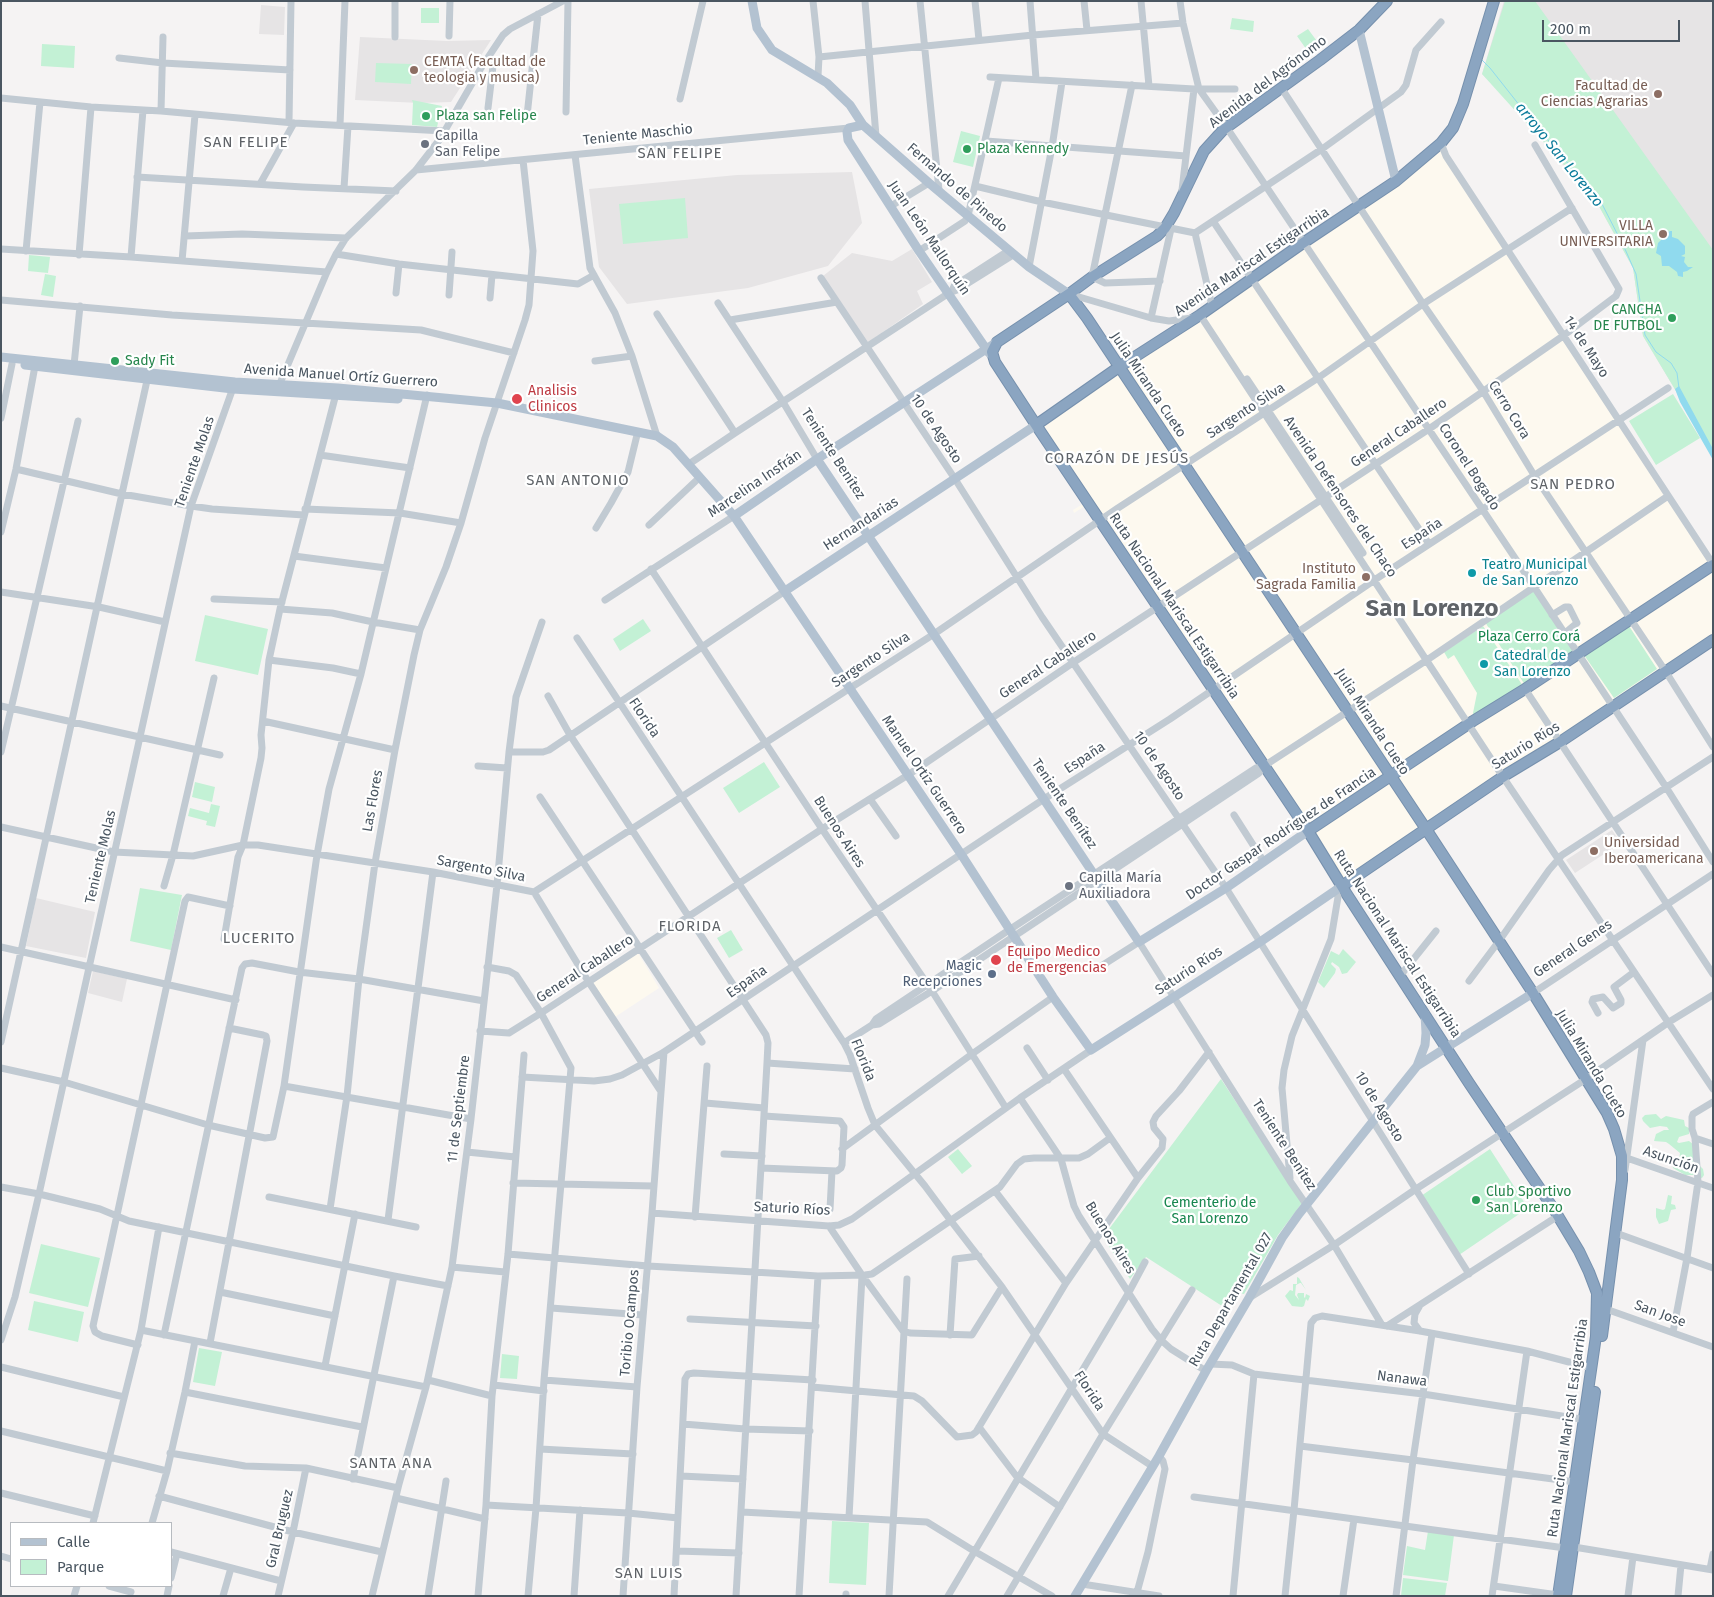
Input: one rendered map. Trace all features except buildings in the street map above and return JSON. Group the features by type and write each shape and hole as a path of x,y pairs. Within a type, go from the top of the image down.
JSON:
{"highway":[{"name":"Avenida del Agrónomo","path":"997,342 1168,228 1204,151 1227,128 1282,89 1358,30 1387,1"},
{"path":"1441,143 1458,118 1494,1"},
{"name":"Avenida Mariscal Estigarribia","path":"1119,367 1398,179 1441,143"},
{"name":"Julia Miranda Cueto","path":"1069,294 1087,318 1348,710 1532,992 1607,1113 1625,1157 1608,1286 1602,1308"},
{"path":"995,362 992,352 997,342"},
{"name":"Ruta Nacional Mariscal Estigarribia","path":"995,362 1214,689 1308,832 1340,892 1425,1013 1579,1250 1602,1308 1588,1420 1561,1595"},
{"name":"Hernandarias","path":"1036,425 1119,367"},
{"name":"Doctor Gaspar Rodríguez de Francia","path":"1308,832 1471,722 1525,689 1713,564"},
{"name":"Saturio Ríos","path":"1340,892 1426,829 1505,775 1560,742 1713,640"},
{"path":"1595,1288 1608,1286"},
{"name":"Ruta Nacional Mariscal Estigarribia","path":"1569,1548 1575,1482 1588,1420 1592,1368 1602,1308"}],"main road":[{"name":"Fernando de Pinedo","path":"752,1 757,28 772,50 818,76 840,94 863,125 929,183 1029,268 1069,294"},
{"path":"1358,30 1398,179"},
{"name":"Teniente Maschio","path":"850,128 863,125"},
{"name":"Juan León Mallorquín","path":"850,128 847,132 848,140 919,252 950,292 995,362"},
{"name":"Marcelina Insfrán","path":"734,516 817,458 997,342"},
{"name":"Avenida Manuel Ortíz Guerrero","path":"1,357 38,364 234,386 337,391 496,406 657,436 674,447 734,516"},
{"name":"Avenida Manuel Ortíz Guerrero","path":"1,363 74,365 148,376"},
{"name":"Avenida Manuel Ortíz Guerrero","path":"496,406 636,435 674,447"},
{"name":"Hernandarias","path":"786,591 869,534 955,480 1036,425"},
{"name":"Teniente Benítez","path":"817,458 1139,942"},
{"name":"Manuel Ortíz Guerrero","path":"734,516 961,854 1053,997 1091,1050"},
{"name":"Doctor Gaspar Rodríguez de Francia","path":"1139,942 1226,888 1308,832"},
{"name":"Saturio Ríos","path":"1091,1050 1340,892"},
{"name":"General Genes","path":"1448,1048 1532,992"},
{"path":"1417,1066 1425,1045 1425,1013"},
{"name":"Ruta Departamental 027","path":"1075,1596 1159,1456 1282,1238 1417,1066 1448,1048"}],"street":[{"path":"260,184 292,123 290,70 291,1"},
{"path":"344,188 345,1"},
{"path":"395,36 396,1"},
{"path":"449,36 450,1"},
{"path":"279,388 327,272 346,238 416,170 444,131 503,35 510,29 563,1"},
{"path":"566,112 568,1"},
{"path":"680,99 703,1"},
{"path":"814,1 819,57 818,76"},
{"path":"865,1 876,136"},
{"path":"920,1 938,190"},
{"path":"975,1 979,40"},
{"path":"1030,1 1036,79"},
{"path":"1084,1 1087,30"},
{"path":"1141,1 1149,86"},
{"name":"Coronel Bogado","path":"1180,1 1197,89 1227,128 1371,342 1666,787 1713,862"},
{"path":"527,116 538,14"},
{"path":"975,186 1042,202 1195,233 1322,149 1404,90 1416,50 1441,22"},
{"path":"819,57 979,40 1183,23"},
{"path":"161,110 163,37"},
{"path":"488,108 492,66 492,61 489,57"},
{"path":"118,58 163,63 290,70"},
{"path":"990,77 1197,89 1235,89"},
{"path":"919,252 965,221 968,216 999,78"},
{"path":"1029,268 1052,147 1062,82"},
{"path":"1132,85 1092,277 1105,283 1160,281"},
{"path":"1182,197 1186,156 1197,89"},
{"name":"Cerro Cora","path":"1282,89 1423,304 1483,390 1534,474 1666,672 1713,747"},
{"path":"1,98 91,107 161,110 195,115 292,123 444,131"},
{"path":"26,251 40,102"},
{"path":"79,254 91,107"},
{"path":"131,257 143,110"},
{"path":"182,261 195,115"},
{"name":"Teniente Maschio","path":"416,170 850,128"},
{"path":"986,141 1186,156"},
{"name":"14 de Mayo","path":"1441,143 1446,156 1713,564"},
{"path":"1535,145 1572,208"},
{"path":"575,155 590,268 615,313 632,356 657,436"},
{"name":"Las Flores","path":"330,1209 347,1096 359,979 375,863 395,750 420,630 446,567 461,523 529,305 533,251 523,160"},
{"path":"137,177 396,191"},
{"path":"891,206 929,183"},
{"name":"Sargento Silva","path":"1,827 114,852 193,856 243,845 258,845 433,872 534,892 934,634 1101,520 1267,413 1423,304 1572,208"},
{"name":"General Caballero","path":"480,1031 509,1033 541,1013 908,775 1074,662 1429,429 1563,336 1616,296 1619,291 1572,208"},
{"path":"1214,221 1429,544"},
{"path":"1151,318 1160,281 1168,228"},
{"name":"Avenida Defensores del Chaco","path":"1195,233 1203,312 1267,413 1505,775 1668,1016 1669,1022"},
{"path":"185,236 242,234 346,238"},
{"path":"1,249 327,272"},
{"path":"449,295 452,252"},
{"path":"689,464 735,432 784,402 950,292 957,290 1011,253"},
{"path":"336,254 399,264 578,284 594,275"},
{"path":"396,293 399,264"},
{"path":"490,298 492,275"},
{"name":"10 de Agosto","path":"821,278 955,480 1016,577 1226,888 1469,1274"},
{"name":"Fernando de Pinedo","path":"1069,294 1151,318 1176,321 1203,312"},
{"path":"1,300 172,315 421,330 514,353"},
{"path":"730,320 837,302"},
{"name":"Teniente Benítez","path":"718,303 784,402 817,458"},
{"path":"74,365 80,306"},
{"path":"657,314 735,432"},
{"path":"594,361 632,356"},
{"path":"1,418 12,364"},
{"path":"1,532 38,364"},
{"path":"1,1042 99,607 148,376"},
{"name":"Teniente Molas","path":"1,1340 15,1297 39,1194 191,506 234,386"},
{"name":"España","path":"522,1077 594,1081 610,1079 664,1052 792,966 877,912 1044,799 1214,689 1481,509 1668,388"},
{"path":"224,939 238,857 243,845 261,758 260,735 270,660 281,606 337,391"},
{"path":"1,1068 64,1082 208,1125 265,1138 273,1137 284,1086 316,855 333,771 361,674 426,398"},
{"path":"1,752 78,421"},
{"path":"596,528 628,472 636,435"},
{"path":"320,455 410,468"},
{"path":"16,469 122,494 212,509 400,514 461,523"},
{"path":"649,525 700,476"},
{"path":"844,1043 872,1025 876,1019 897,1009 1181,821 1256,768 1264,766 1429,658 1668,496"},
{"name":"Marcelina Insfrán","path":"605,600 734,516"},
{"path":"294,556 386,568"},
{"name":"Buenos Aires","path":"650,569 929,988 1006,1108"},
{"name":"Hernandarias","path":"508,752 543,752 786,591"},
{"path":"1,592 99,607 165,622"},
{"path":"214,599 332,613 420,630"},
{"path":"1552,615 1565,607 1569,607 1577,623 1564,634"},
{"name":"11 de Septiembre","path":"372,1596 398,1488 427,1384 452,1268 497,885 508,752 518,691 542,622"},
{"name":"Florida","path":"577,638 738,885 844,1043 875,1125 1002,1287 1103,1434 1152,1466"},
{"path":"270,660 333,668 361,674"},
{"path":"164,886 173,855 214,678"},
{"path":"1525,689 1713,974"},
{"path":"548,696 570,735 631,831 690,917 766,1035 768,1043 736,1596"},
{"path":"1,706 220,755"},
{"path":"263,720 395,750"},
{"path":"1468,981 1560,857 1713,757"},
{"path":"478,766 507,768"},
{"path":"540,797 702,1042"},
{"path":"870,799 896,836"},
{"path":"1234,814 1264,862"},
{"path":"388,1220 433,872"},
{"name":"General Genes","path":"1532,992 1713,874"},
{"path":"534,892 588,981 660,1090"},
{"path":"1290,1181 1282,1088 1287,1053 1330,939 1340,892"},
{"path":"138,1345 102,1336 95,1332 92,1326 185,901 188,897 230,906"},
{"path":"1400,976 1436,931"},
{"name":"Avenida Defensores del Chaco","path":"1615,938 1634,972 1713,1089"},
{"path":"1095,970 1139,942"},
{"name":"Teniente Benítez","path":"1139,942 1290,1181 1385,1325"},
{"path":"1,947 236,1000"},
{"path":"164,1335 242,968 245,964 252,963 299,972 359,979 484,1001"},
{"path":"487,967 509,971 516,975 541,1013 571,1068 554,1257 528,1596"},
{"path":"1598,1013 1592,999 1603,997 1613,1008 1621,1003 1614,987 1634,972"},
{"path":"1249,1298 1334,1245 1669,1022 1713,995"},
{"path":"842,1149 1053,997"},
{"path":"210,1343 267,1041 266,1036 229,1028"},
{"name":"Julia Miranda Cueto","path":"1625,1157 1643,1040"},
{"path":"1027,1048 1048,1080"},
{"name":"Saturio Ríos","path":"652,1213 830,1226 839,1225 852,1219 1020,1098 1091,1050"},
{"name":"Toribio Ocampos","path":"623,1596 637,1387 664,1052"},
{"path":"674,1596 685,1379 688,1374 748,1376 914,1396 922,1401 957,1436 972,1435 979,1427 1034,1333 1066,1283 1138,1178 1162,1148 1163,1138 1154,1128 1153,1122 1156,1116 1179,1091 1209,1052"},
{"path":"478,1596 486,1505 492,1396 508,1254 524,1055"},
{"path":"767,1063 854,1068"},
{"path":"695,1217 706,1103 707,1066"},
{"path":"1064,1069 1138,1178"},
{"path":"284,1086 471,1119"},
{"name":"Buenos Aires","path":"1020,1098 1061,1159 1074,1206 1161,1340 1172,1349 1208,1367"},
{"path":"1673,1332 1687,1258 1698,1182 1692,1117 1693,1114 1713,1102"},
{"path":"706,1103 840,1121 844,1127 842,1168 837,1171 761,1168"},
{"path":"508,1254 648,1266 818,1276 872,1274 1000,1187 1017,1164 1024,1159 1079,1158 1088,1154 1110,1138"},
{"path":"1695,1138 1713,1144"},
{"path":"467,1152 515,1157"},
{"path":"724,1154 762,1156"},
{"name":"Asunción","path":"1625,1157 1713,1188"},
{"path":"830,1208 832,1171"},
{"path":"513,1183 654,1186"},
{"path":"1,1187 100,1209 130,1221 448,1286"},
{"path":"995,1190 1066,1283"},
{"path":"269,1197 416,1227"},
{"path":"325,1366 354,1214"},
{"path":"1385,1325 1420,1305 1558,1216"},
{"path":"830,1226 862,1275 903,1331 972,1335 1002,1287"},
{"path":"1,1493 94,1519 138,1345 159,1227"},
{"path":"1616,1233 1713,1268"},
{"path":"950,1335 955,1259 979,1256"},
{"path":"948,1596 1145,1262"},
{"path":"452,1268 505,1272"},
{"path":"849,1517 862,1275"},
{"path":"353,1479 394,1276"},
{"path":"799,1596 818,1276"},
{"path":"1261,1276 1269,1285"},
{"path":"889,1596 907,1279"},
{"path":"1007,1596 1103,1434 1192,1290"},
{"path":"220,1292 335,1316"},
{"path":"1420,1305 1414,1318 1416,1326 1420,1331"},
{"path":"551,1308 643,1315"},
{"name":"San Jose","path":"1602,1308 1713,1347"},
{"path":"1285,1596 1311,1323 1315,1318 1322,1316 1420,1331 1527,1351 1592,1368"},
{"path":"690,1319 816,1326"},
{"path":"141,1330 373,1377 427,1384 492,1396"},
{"path":"1396,1596 1432,1334"},
{"path":"152,1522 186,1392 195,1341"},
{"path":"1492,1596 1527,1351"},
{"name":"Nanawa","path":"1208,1367 1232,1364 1254,1374 1424,1394 1588,1420"},
{"path":"1,1367 124,1397"},
{"path":"1233,1596 1254,1374"},
{"path":"544,1380 637,1387"},
{"path":"494,1386 544,1390"},
{"path":"186,1392 362,1427"},
{"path":"683,1424 745,1429 810,1431"},
{"path":"979,1427 1017,1477 1060,1507"},
{"path":"1,1431 166,1471"},
{"path":"1300,1446 1575,1482"},
{"path":"540,1449 633,1454"},
{"path":"170,1453 245,1466 306,1468 398,1488"},
{"path":"1137,1594 1148,1552 1165,1469 1163,1461 1159,1456"},
{"name":"Gral Bruguez","path":"278,1596 306,1468"},
{"path":"681,1476 743,1479"},
{"path":"428,1596 446,1480"},
{"path":"159,1496 293,1532 382,1552"},
{"path":"1194,1497 1633,1556 1712,1570 1713,1554"},
{"path":"396,1498 485,1519"},
{"path":"486,1505 628,1513 678,1518"},
{"path":"574,1596 580,1510"},
{"path":"742,1512 927,1522 1052,1596"},
{"path":"1343,1596 1354,1519"},
{"path":"677,1551 739,1553"},
{"path":"172,1570 174,1553 281,1581"},
{"path":"1628,1596 1633,1556"},
{"path":"1678,1596 1681,1565"},
{"path":"223,1596 231,1568"},
{"path":"1082,1584 1159,1596"},
{"path":"1494,1586 1561,1595"},
{"path":"113,1587 131,1591"}],"shaded area":[{"name":"VILLA UNIVERSITARIA","path":"1504,1 1713,1 1713,453 1643,336 1633,268 1595,199 1573,177 1518,111 1482,74"},
{"path":"261,5 285,7 284,35 259,34"},
{"name":"CEMTA (Facultad de teologia y musica)","path":"360,37 447,41 491,40 451,102 420,103 355,100"},
{"path":"1441,145 1713,563 1713,641 1342,889 1085,506 1074,513 1073,510 1083,504 1032,426"},
{"path":"852,172 862,223 828,266 748,288 627,304 599,267 589,189 737,175"},
{"path":"912,249 932,282 917,291 923,304 866,344 823,276 852,253 892,261"},
{"name":"Universidad Iberoamericana","path":"1612,830 1621,843 1575,873 1566,860"},
{"path":"36,898 95,912 86,958 26,946"},
{"path":"638,953 659,988 615,1017 593,983"},
{"path":"93,971 127,979 122,1002 88,993"}],"green space":[{"path":"1505,1 1535,1 1713,250 1713,453 1643,336 1633,268 1595,199 1482,74"},
{"path":"421,8 439,8 439,23 421,23"},
{"path":"1232,18 1254,21 1253,32 1230,29"},
{"path":"1308,29 1322,48 1311,56 1297,36"},
{"path":"42,44 75,46 74,68 41,66"},
{"path":"376,63 412,64 411,84 375,82"},
{"name":"Plaza san Felipe","path":"412,100 442,106 437,127 412,125"},
{"name":"Plaza Kennedy","path":"961,131 980,136 973,167 953,162"},
{"path":"685,198 688,238 623,244 619,204"},
{"path":"29,255 50,257 48,273 28,271"},
{"path":"45,274 56,276 53,297 41,295"},
{"path":"1673,394 1700,438 1656,465 1629,421"},
{"name":"Plaza Cerro Corá","path":"1533,590 1574,653 1525,685 1485,622"},
{"path":"205,615 268,629 258,675 195,661"},
{"path":"643,619 651,631 620,651 613,639"},
{"path":"1483,626 1523,686 1475,718 1473,713 1477,693 1454,655 1448,659 1444,652"},
{"path":"1629,626 1657,669 1614,698 1584,655"},
{"path":"764,762 780,787 739,813 723,788"},
{"path":"195,782 215,787 212,802 192,797"},
{"path":"211,804 220,806 215,827 206,825 207,821 188,816 190,808 209,813"},
{"path":"140,888 182,895 171,950 130,941"},
{"path":"731,930 743,950 729,958 717,938"},
{"path":"1343,949 1356,962 1347,973 1342,974 1339,967 1332,962 1331,964 1336,969 1335,973 1324,988 1318,982 1331,951 1339,955"},
{"name":"Cementerio de San Lorenzo","path":"1221,1079 1302,1203 1278,1235 1244,1294 1231,1291 1222,1306 1146,1257 1130,1279 1103,1237"},
{"path":"1656,1114 1661,1119 1666,1116 1684,1120 1685,1126 1689,1128 1689,1134 1679,1137 1677,1142 1689,1141 1694,1145 1693,1166 1696,1170 1700,1166 1703,1169 1704,1175 1702,1178 1698,1177 1696,1172 1693,1175 1685,1175 1673,1168 1672,1164 1674,1162 1677,1162 1681,1167 1687,1161 1684,1160 1682,1163 1679,1161 1680,1153 1666,1142 1654,1141 1656,1134 1669,1130 1667,1127 1660,1126 1650,1128 1643,1121 1642,1118 1645,1115"},
{"path":"958,1149 972,1166 962,1174 948,1157"},
{"name":"Club Sportivo San Lorenzo","path":"1490,1149 1528,1208 1459,1255 1421,1196"},
{"path":"1668,1195 1672,1196 1671,1204 1675,1205 1676,1209 1671,1210 1668,1221 1659,1224 1656,1217 1656,1208 1665,1209"},
{"path":"41,1244 100,1258 88,1307 29,1293"},
{"path":"1297,1277 1306,1290 1300,1283 1296,1285 1295,1295 1299,1300 1298,1293 1304,1293 1305,1298 1306,1294 1310,1296 1302,1307 1292,1306 1285,1296 1290,1290 1293,1291 1293,1284 1297,1284"},
{"path":"34,1301 84,1312 78,1342 28,1330"},
{"path":"199,1348 222,1352 215,1386 193,1382"},
{"path":"502,1354 519,1356 517,1379 500,1378"},
{"path":"832,1521 869,1523 866,1585 829,1583"},
{"path":"1428,1531 1454,1535 1448,1581 1403,1575 1407,1546 1425,1550"},
{"path":"1403,1578 1447,1583 1445,1596 1401,1596"}],"water":[{"path":"1672,231 1672,237 1678,239 1685,246 1685,254 1681,256 1685,257 1684,262 1688,267 1693,267 1683,272 1683,277 1678,276 1677,272 1669,266 1662,266 1661,256 1656,253 1662,236"},
{"path":"1679,386 1713,449 1713,460 1680,402 1675,389"}],"waterway":[{"name":"arroyo San Lorenzo","path":"1482,60 1524,111 1535,128 1542,133 1601,202 1636,274 1645,335 1656,352 1671,363 1677,373 1679,388"}],"place":[{"name":"CEMTA (Facultad de teologia y musica)","path":"414,70"},
{"name":"Facultad de Ciencias Agrarias","path":"1658,94"},
{"name":"Plaza san Felipe","path":"426,116"},
{"name":"Capilla San Felipe","path":"425,144"},
{"name":"Plaza Kennedy","path":"967,149"},
{"name":"VILLA UNIVERSITARIA","path":"1663,234"},
{"name":"CANCHA DE FUTBOL","path":"1672,318"},
{"name":"Sady Fit","path":"115,361"},
{"name":"Analisis Clinicos","path":"517,399"},
{"name":"Teatro Municipal de San Lorenzo","path":"1472,573"},
{"name":"Instituto Sagrada Familia","path":"1366,577"},
{"name":"Catedral de San Lorenzo","path":"1484,664"},
{"name":"Universidad Iberoamericana","path":"1594,851"},
{"name":"Capilla María Auxiliadora","path":"1069,886"},
{"name":"Equipo Medico de Emergencias","path":"996,960"},
{"name":"Magic Recepciones","path":"992,974"},
{"name":"Club Sportivo San Lorenzo","path":"1476,1200"}],"district":[{"name":"SAN FELIPE","path":"246,143"},
{"name":"SAN FELIPE","path":"680,154"},
{"name":"CORAZÓN DE JESÚS","path":"1117,459"},
{"name":"SAN ANTONIO","path":"578,481"},
{"name":"SAN PEDRO","path":"1573,485"},
{"name":"San Lorenzo","path":"1432,609"},
{"name":"FLORIDA","path":"690,927"},
{"name":"LUCERITO","path":"259,939"},
{"name":"SANTA ANA","path":"391,1464"},
{"name":"SAN LUIS","path":"649,1574"}]}
